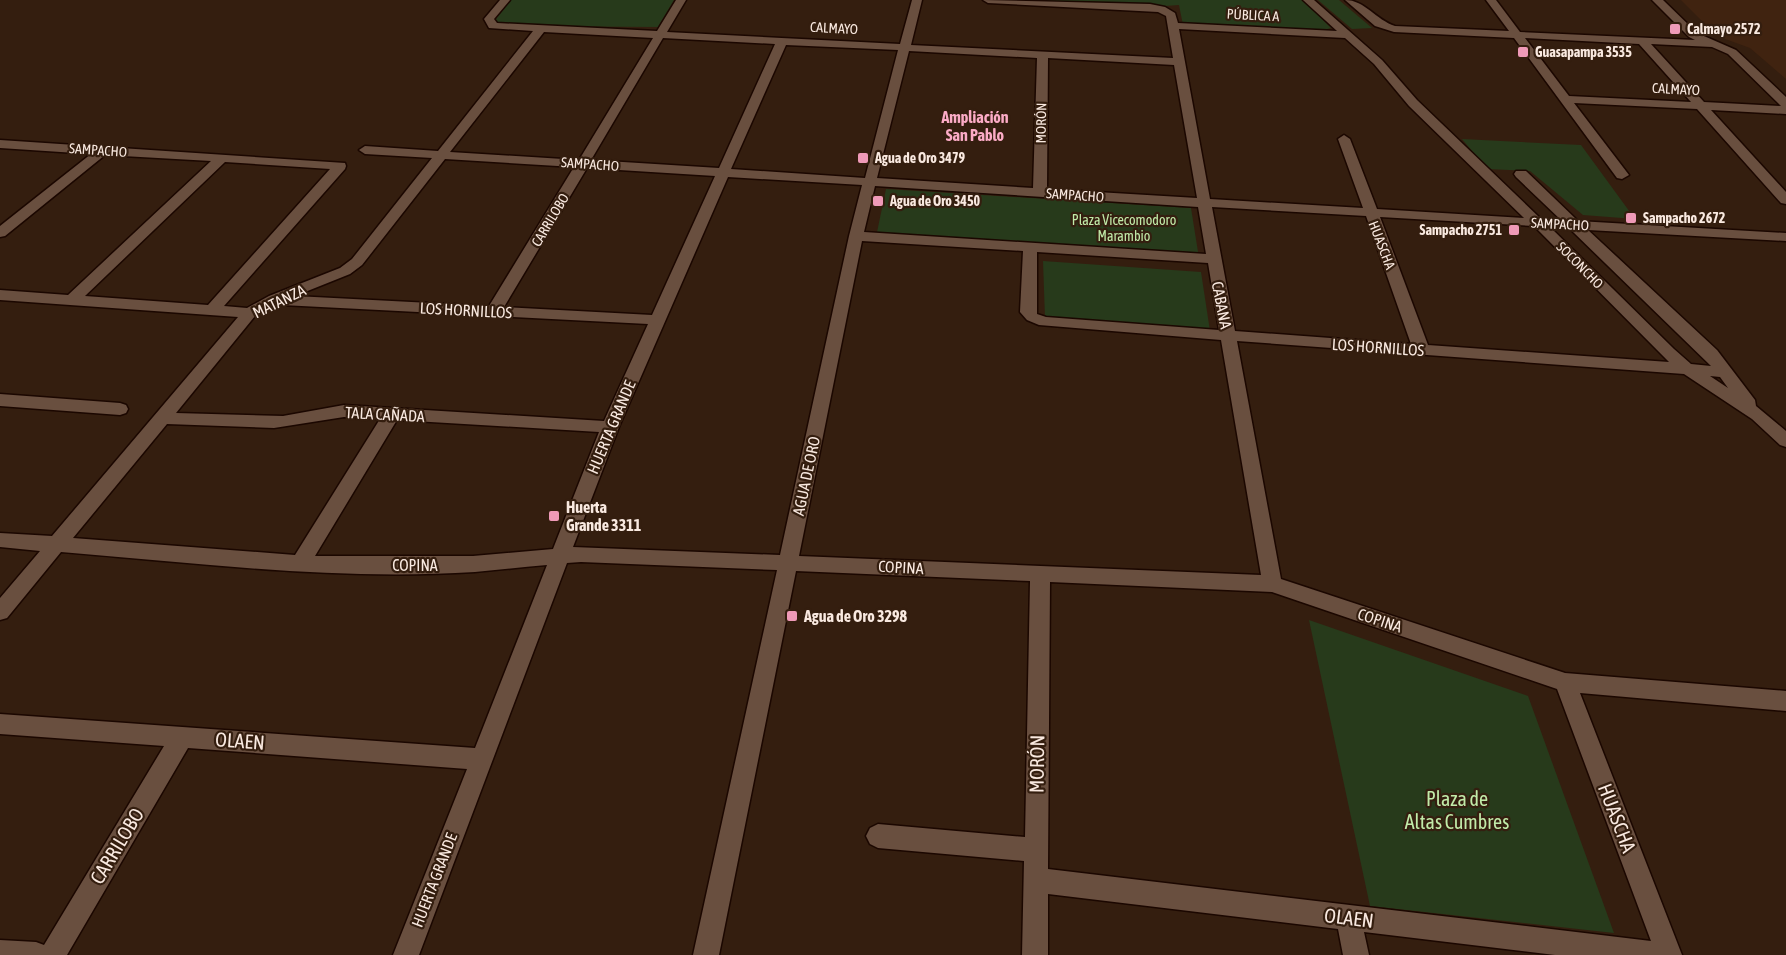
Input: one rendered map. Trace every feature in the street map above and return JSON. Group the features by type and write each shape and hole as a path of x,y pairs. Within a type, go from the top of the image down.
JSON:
{"street":[{"name":"CALMAYO","path":"505,0 489,19 493,26 1181,62"},
{"name":"CARRILOBO","path":"494,311 681,0"},
{"name":"AGUA DE ORO","path":"706,955 856,236 917,0"},
{"path":"988,0 1150,7 1161,9 1171,15 1173,26"},
{"name":"SOCONCHO","path":"1308,0 1378,62 1413,103 1538,223 1668,353 1687,369 1758,416 1786,441"},
{"path":"1350,0 1379,24 1394,29 1715,44"},
{"path":"1491,0 1622,175"},
{"path":"1656,0 1693,35 1732,52 1786,104"},
{"name":"PÚBLICA A","path":"1173,26 1347,35"},
{"name":"CABANA","path":"1173,26 1272,584"},
{"name":"MATANZA","path":"0,612 250,313 274,299 345,271 357,262 541,28"},
{"name":"HUERTA GRANDE","path":"406,955 610,427 782,41"},
{"path":"1642,41 1786,200"},
{"name":"MORÓN","path":"1040,193 1043,54"},
{"name":"CALMAYO","path":"1565,99 1786,110"},
{"name":"HUASCHA","path":"1344,139 1422,351"},
{"name":"SAMPACHO","path":"0,144 340,166 211,311"},
{"path":"0,233 103,150"},
{"name":"SAMPACHO","path":"364,150 1786,237"},
{"path":"72,300 222,158"},
{"path":"1521,174 1711,354 1758,416"},
{"path":"856,236 1213,259"},
{"name":"LOS HORNILLOS","path":"1030,248 1028,312 1032,317 1044,322 1725,372"},
{"path":"0,295 250,313"},
{"name":"LOS HORNILLOS","path":"274,299 657,320"},
{"path":"0,400 120,409"},
{"name":"TALA CAÑADA","path":"162,418 274,422 295,421 327,412 344,411 610,427"},
{"path":"300,563 392,414"},
{"name":"COPINA","path":"0,540 300,563 473,564 560,555 788,562 1272,584 1564,682 1786,701"},
{"name":"MORÓN","path":"1035,955 1040,574"},
{"name":"HUASCHA","path":"1564,682 1669,955"},
{"name":"OLAEN","path":"0,724 480,759"},
{"name":"CARRILOBO","path":"53,955 182,737"},
{"path":"878,836 1036,850"},
{"name":"OLAEN","path":"1035,880 1662,955"},
{"path":"1349,918 1356,955"},
{"path":"0,953 36,955"}],"shaded area":[{"path":"1681,0 1786,0 1786,79 1750,48 1717,36"}],"green space":[{"path":"511,0 674,0 658,27 493,26 497,17"},
{"path":"988,0 1303,0 1331,28 1319,31 1183,25 1179,5 1150,7"},
{"path":"1318,0 1339,0 1372,28 1352,29"},
{"path":"1462,139 1581,145 1635,219 1583,215 1530,171 1487,169"},
{"name":"Plaza Vicecomodoro Marambio","path":"886,189 1191,208 1199,258 876,237"},
{"path":"1043,261 1201,272 1210,331 1045,318"},
{"name":"Plaza de Altas Cumbres","path":"1309,620 1528,696 1614,933 1370,906"}],"place":[{"name":"Calmayo 2572","path":"1675,29"},
{"name":"Guasapampa 3535","path":"1523,52"},
{"name":"Agua de Oro 3479","path":"863,158"},
{"name":"Agua de Oro 3450","path":"878,201"},
{"name":"Sampacho 2672","path":"1631,218"},
{"name":"Sampacho 2751","path":"1514,230"},
{"name":"Huerta Grande 3311","path":"554,516"},
{"name":"Agua de Oro 3298","path":"792,616"}],"district":[{"name":"Ampliación San Pablo","path":"975,126"}]}
